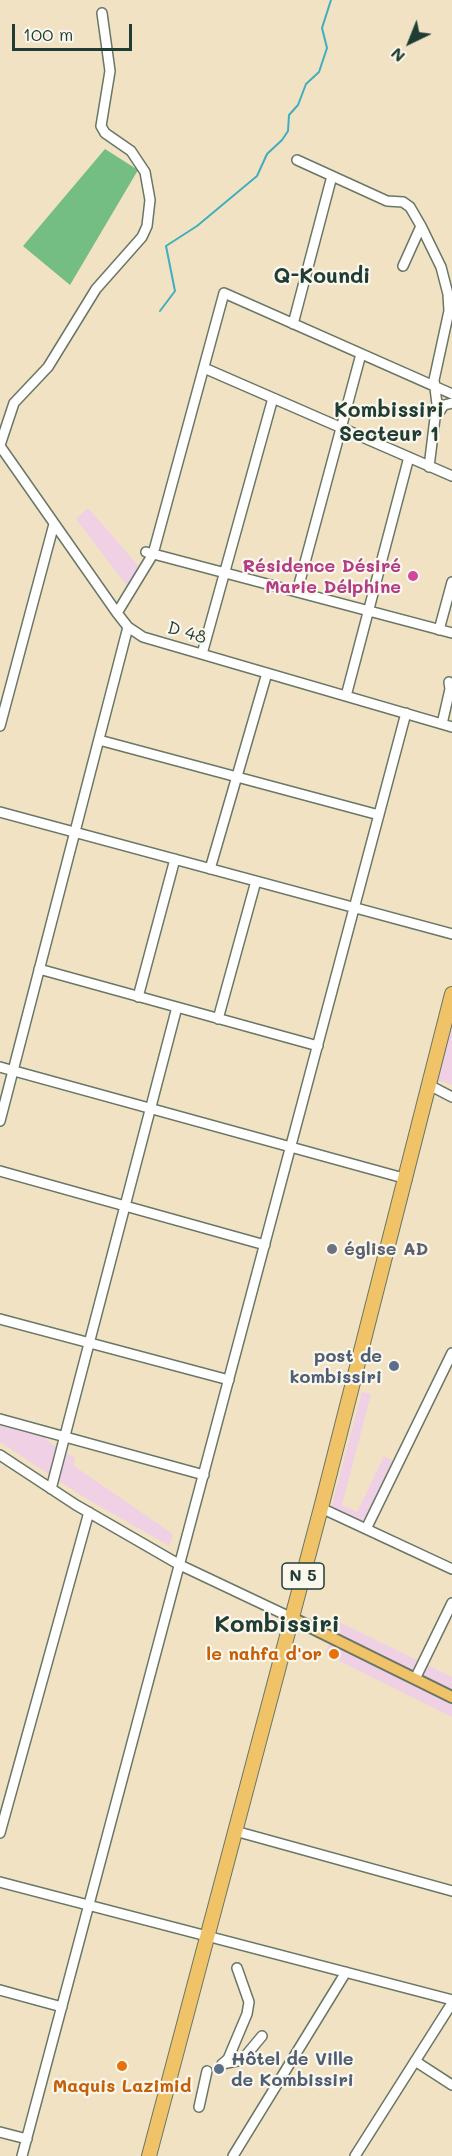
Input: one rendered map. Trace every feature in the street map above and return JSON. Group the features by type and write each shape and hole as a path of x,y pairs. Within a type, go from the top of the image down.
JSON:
{"highway":[{"name":"N 5","path":"149,2156 321,1508 452,994"}],"main road":[{"path":"292,1618 452,1697"}],"street":[{"path":"0,446 14,403 48,367 96,289 142,237 147,226 150,200 145,172 131,151 105,133 101,126 110,71 102,13"},
{"path":"297,160 387,201 403,202 410,207 441,267 449,310 434,385 438,412 430,441 429,467"},
{"path":"293,324 332,176"},
{"path":"403,266 421,226"},
{"path":"117,614 150,553 224,293 452,394"},
{"path":"297,592 361,354"},
{"path":"204,368 452,476"},
{"path":"202,654 273,398"},
{"path":"438,412 452,403"},
{"name":"D 48","path":"0,446 117,614 128,627 143,637 452,727"},
{"path":"346,696 409,457"},
{"path":"0,726 3,702 54,524"},
{"path":"150,553 452,633"},
{"path":"439,630 452,582"},
{"path":"0,1121 128,627"},
{"path":"210,869 267,673"},
{"path":"442,724 450,689 449,682"},
{"path":"22,2156 406,713"},
{"path":"99,740 379,815"},
{"path":"0,812 452,934"},
{"path":"138,997 175,859"},
{"path":"218,1019 256,881"},
{"path":"39,969 318,1046"},
{"path":"51,1489 177,1007"},
{"path":"0,1067 406,1179"},
{"path":"429,1085 452,1096"},
{"path":"0,1172 265,1245"},
{"path":"0,1320 229,1380"},
{"path":"366,1529 452,1353"},
{"path":"0,1419 204,1475"},
{"path":"2,1461 180,1565 292,1618"},
{"path":"321,1508 452,1569"},
{"path":"0,1833 89,1512"},
{"path":"415,1679 452,1603"},
{"path":"235,1831 452,1891"},
{"path":"0,1882 452,2001 356,2156"},
{"path":"237,1968 249,2002 247,2014 228,2059 222,2064 242,2060 262,2036"},
{"path":"233,2156 346,1972"},
{"path":"0,1990 62,2007"},
{"path":"415,2061 452,2085"},
{"path":"199,2107 207,2072"},
{"path":"0,2132 27,2139"}],"shaded area":[{"path":"88,508 143,571 131,591 76,519"},
{"path":"452,994 452,1085 431,1078"},
{"path":"362,1392 371,1394 342,1505 357,1512 384,1456 398,1463 366,1529 330,1512"},
{"path":"0,1419 48,1433 46,1440 75,1458 74,1466 173,1534 169,1546 82,1496 0,1442"},
{"path":"339,1622 452,1677 452,1717 325,1654"}],"green space":[{"path":"105,149 138,170 70,285 23,246"}],"waterway":[{"path":"160,311 175,291 166,246 197,226 257,176 267,154 282,140 288,131 289,115 298,105 306,84 319,72 327,48 322,28 331,0"}],"place":[{"name":"Résidence Désiré Marie Délphine","path":"413,576"},
{"name":"église AD","path":"332,1249"},
{"name":"post de kombissiri","path":"394,1366"},
{"name":"le nahfa d'or","path":"334,1654"},
{"name":"Maquis Lazimid","path":"122,2066"},
{"name":"Hôtel de Ville de Kombissiri","path":"219,2069"}],"district":[{"name":"Q-Koundi","path":"322,277"},
{"name":"Kombissiri Secteur 1","path":"389,423"},
{"name":"Kombissiri","path":"277,1625"}]}
